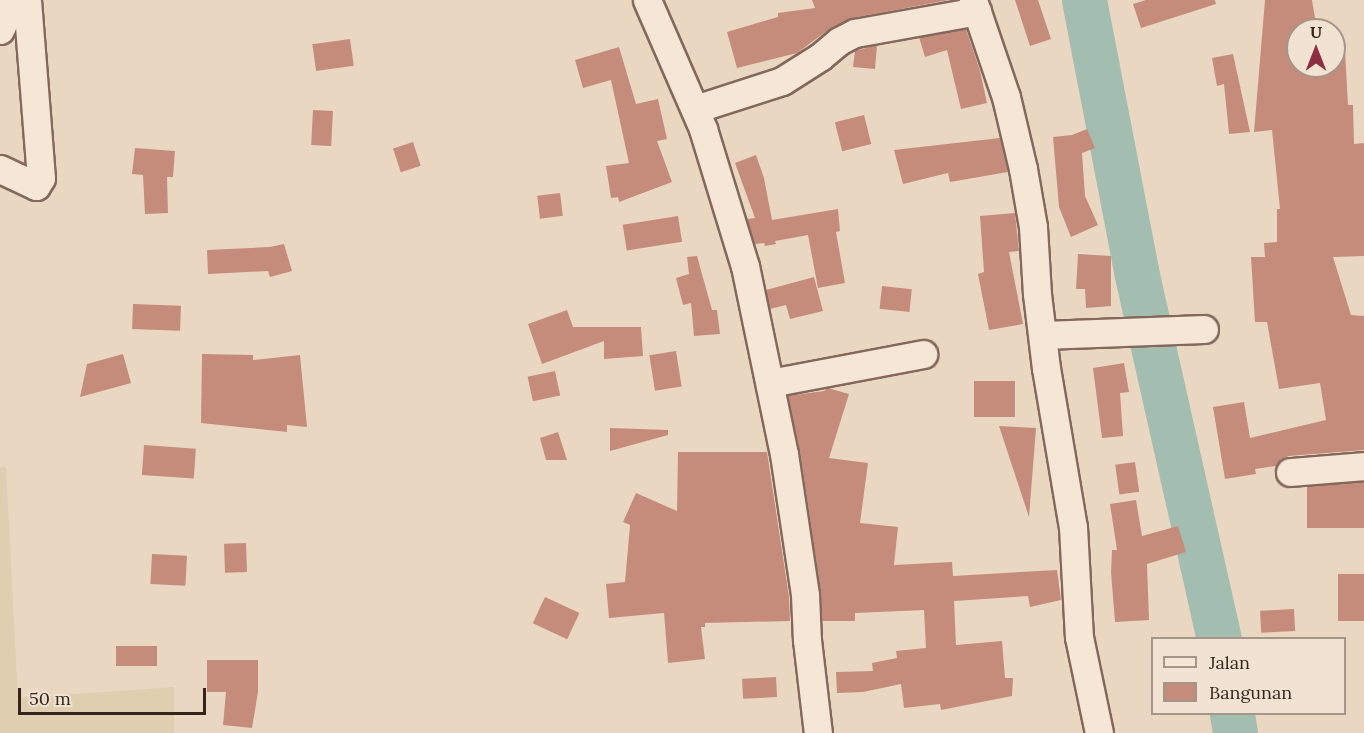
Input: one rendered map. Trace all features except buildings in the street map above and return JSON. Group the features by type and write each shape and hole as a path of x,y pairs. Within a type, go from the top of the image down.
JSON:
{"street":[{"path":"0,30 14,0"},
{"path":"0,169 36,186 41,178 27,0"},
{"path":"647,0 695,109 744,266 784,454 805,595 807,640 818,733"},
{"path":"695,109 782,81 820,57 839,41 855,33 975,6 1006,97 1023,169 1033,227 1037,294 1073,527 1079,637 1099,733"},
{"path":"1043,335 1204,329"},
{"path":"770,383 923,354"},
{"path":"1290,472 1364,466"}],"shaded area":[{"path":"0,467 6,467 18,698 174,687 174,733 0,733"}],"waterway":[{"path":"1084,0 1136,271 1219,637"},
{"path":"1232,715 1235,733"}]}
